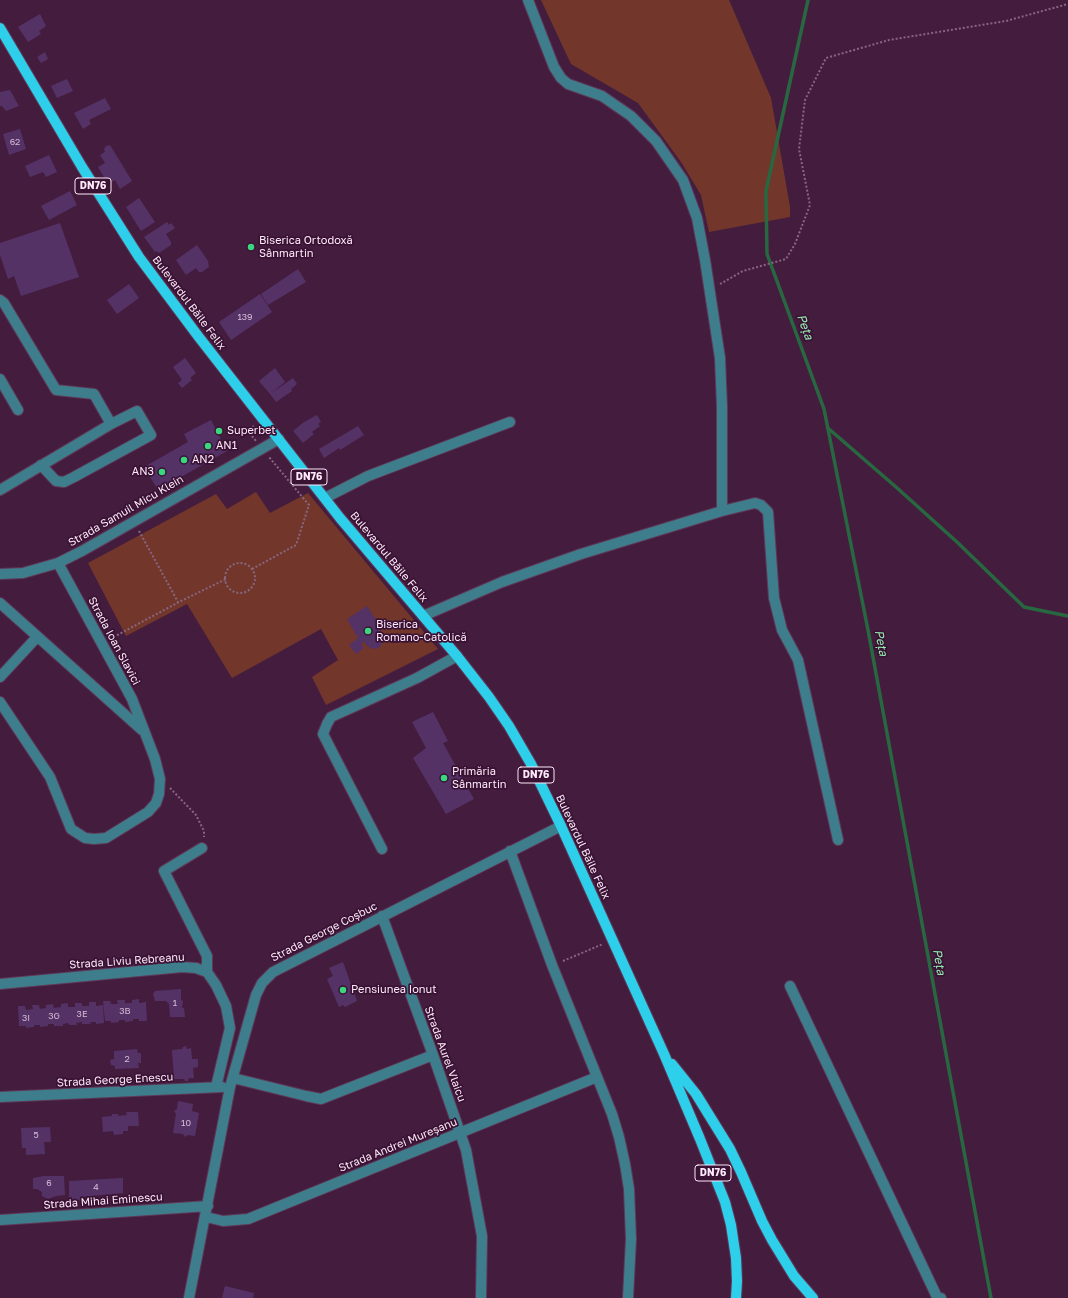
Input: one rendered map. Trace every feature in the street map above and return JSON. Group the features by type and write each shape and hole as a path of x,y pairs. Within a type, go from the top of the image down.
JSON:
{"main road":[{"name":"Bulevardul Băile Felix","path":"0,28 82,167 139,257 263,420 325,498 457,656 489,697 509,726 531,764 561,826 664,1054 700,1139 725,1202 734,1240 737,1281 736,1298"},
{"path":"664,1054 696,1094 730,1149 772,1240 794,1276 813,1298"}],"street":[{"path":"528,0 554,67 561,78 568,84 602,96 631,116 656,141 683,180 697,218 720,358 722,407 722,511"},
{"path":"0,300 4,303 56,390 94,394 111,424"},
{"path":"0,379 18,410"},
{"path":"0,490 41,465 111,424 137,410 151,435 64,482 56,481 41,465"},
{"path":"325,498 368,476 510,422"},
{"name":"Strada Samuil Micu Klein","path":"0,574 23,573 58,563 82,551 279,439"},
{"path":"423,616 502,582 560,562 722,511 755,504 762,505 768,512 774,598 782,630 798,660 838,840"},
{"name":"Strada Ioan Slavici","path":"0,702 50,777 71,829 85,838 106,838 148,812 156,803 159,794 160,779 155,759 132,699 58,563"},
{"name":"Strada Ioan Slavici","path":"0,603 145,732"},
{"path":"0,677 37,637"},
{"path":"382,849 323,734 331,717 417,678 457,656"},
{"name":"Strada George Coșbuc","path":"189,1298 232,1082 256,995 262,983 273,972 561,826"},
{"path":"202,848 164,871 207,956 207,972 216,985 226,1006 229,1017 230,1028 216,1087"},
{"path":"510,851 552,965 612,1114 619,1137 629,1189 630,1239 628,1298"},
{"name":"Strada Aurel Vlaicu","path":"382,916 466,1150 482,1236 481,1298"},
{"name":"Strada Liviu Rebreanu","path":"0,984 182,967 196,968 207,972"},
{"path":"790,986 937,1297 941,1298"},
{"name":"Strada George Enescu","path":"0,1098 216,1087 232,1082 321,1099 433,1055"},
{"name":"Strada Andrei Mureșanu","path":"206,1217 223,1221 248,1219 597,1077"},
{"name":"Strada Mihai Eminescu","path":"0,1220 208,1206"}],"path":[{"path":"710,290 743,271 786,259 795,244 810,205 799,149 805,100 826,58 889,40 1006,21 1068,4"},
{"path":"252,569 296,545 309,505 247,430 263,420"},
{"path":"133,521 178,602"},
{"path":"244,564 252,569 255,578 252,588 243,593 233,591 226,579 228,570 235,565 244,564"},
{"path":"102,643 178,602 226,579"},
{"path":"160,779 196,814 204,831 202,848"},
{"path":"552,965 612,940"}],"shaded area":[{"path":"541,0 729,0 771,98 790,207 790,217 709,232 701,195 681,162 638,103 571,64"},
{"path":"256,492 270,513 308,493 438,649 326,705 312,677 338,660 321,629 232,678 187,604 126,636 88,563 216,494 227,509"}],"building":[{"path":"40,14 46,26 39,31 41,34 28,42 18,27"},
{"path":"45,52 48,59 41,63 37,57"},
{"path":"67,79 73,91 57,98 51,86"},
{"path":"10,90 19,106 6,111 2,106 0,106 0,92"},
{"path":"105,98 111,109 89,120 91,124 83,129 74,113"},
{"path":"20,129 26,149 9,155 3,134"},
{"path":"110,145 132,181 120,189 115,180 108,184 98,167 105,163 100,155 105,152 104,149 106,146"},
{"path":"49,155 57,172 46,177 43,172 30,177 25,166"},
{"path":"70,191 77,205 49,220 41,206"},
{"path":"139,198 155,222 141,231 126,207"},
{"path":"167,222 169,225 171,223 175,228 166,234 171,242 171,245 159,253 157,251 155,252 144,237"},
{"path":"60,223 79,277 21,296 14,276 8,279 0,255 0,243"},
{"path":"197,245 208,261 209,267 202,272 199,272 196,268 186,275 176,260"},
{"path":"298,269 306,282 268,305 261,294"},
{"path":"129,284 139,298 117,314 107,300"},
{"path":"260,294 272,312 231,340 219,322"},
{"path":"185,358 196,373 190,378 192,380 182,388 178,383 182,380 173,367"},
{"path":"275,368 285,382 270,394 259,381"},
{"path":"293,378 297,384 291,389 292,391 276,402 270,394"},
{"path":"317,415 321,422 318,424 320,426 312,432 314,434 303,443 293,431 304,422"},
{"path":"211,420 227,451 158,490 144,467 188,442 184,434"},
{"path":"358,426 364,435 324,458 319,449"},
{"name":"Biserica Romano-Catolică","path":"367,606 382,629 380,632 383,636 383,642 379,648 372,649 364,642 361,644 364,648 356,654 349,645 358,638 347,619"},
{"name":"Primăria Sânmartin","path":"433,712 448,741 443,743 474,799 446,814 413,758 426,748 412,722"},
{"name":"Pensiunea Ionut","path":"343,962 357,1001 345,1007 343,1005 339,1007 327,979 333,976 329,968"},
{"path":"181,989 181,1000 183,1001 182,1008 184,1008 185,1017 170,1017 169,1004 166,1001 155,1001 153,994 155,991"},
{"path":"139,999 139,1003 146,1002 147,1021 133,1019 133,1021 125,1022 125,1020 119,1020 119,1022 111,1023 111,1021 105,1021 103,1001 110,1001 111,1004 118,1004 117,1000 125,1000 125,1003 132,1003 132,1000"},
{"path":"89,1002 96,1002 96,1006 103,1005 104,1023 96,1024 96,1022 90,1022 91,1024 82,1024 82,1022 76,1023 77,1025 69,1025 68,1023 63,1024 63,1026 48,1024 48,1026 40,1027 40,1025 34,1025 34,1027 26,1028 26,1026 19,1026 18,1006 25,1006 26,1010 33,1009 32,1005 39,1005 40,1009 46,1008 46,1005 53,1004 54,1008 61,1007 61,1004 68,1003 68,1007 75,1007 75,1003 82,1003 82,1006 89,1006"},
{"path":"186,1046 187,1049 191,1048 192,1059 198,1059 198,1067 193,1068 194,1078 189,1078 188,1081 185,1081 184,1079 174,1079 172,1050 182,1049"},
{"path":"137,1049 138,1053 141,1053 141,1063 138,1063 139,1068 115,1069 115,1066 111,1065 110,1060 114,1059 114,1051"},
{"path":"178,1101 193,1104 192,1111 199,1113 195,1136 188,1135 185,1137 183,1134 173,1133 176,1114 174,1111 177,1109"},
{"path":"126,1112 138,1112 139,1126 128,1126 128,1131 123,1131 123,1134 114,1135 113,1131 103,1132 102,1117 112,1116 112,1114 118,1114 118,1116 127,1115"},
{"path":"50,1127 51,1142 44,1142 45,1154 26,1155 26,1148 22,1148 21,1128"},
{"path":"44,1176 64,1176 65,1195 48,1199 42,1196 42,1192 37,1189 33,1189 33,1178"},
{"path":"123,1178 123,1193 80,1197 80,1200 77,1201 72,1200 72,1197 69,1198 69,1181"},
{"path":"225,1286 254,1293 253,1298 222,1298"}],"waterway":[{"name":"Peța","path":"808,0 766,191 767,254 824,409 868,630 991,1298"},
{"path":"829,429 957,542 1024,607 1068,616"}],"place":[{"name":"Biserica Ortodoxă Sânmartin","path":"251,247"},
{"name":"Superbet","path":"219,431"},
{"name":"AN1","path":"208,446"},
{"name":"AN2","path":"184,460"},
{"name":"AN3","path":"162,472"},
{"name":"Biserica Romano-Catolică","path":"368,631"},
{"name":"Primăria Sânmartin","path":"444,778"},
{"name":"Pensiunea Ionut","path":"343,990"}]}
